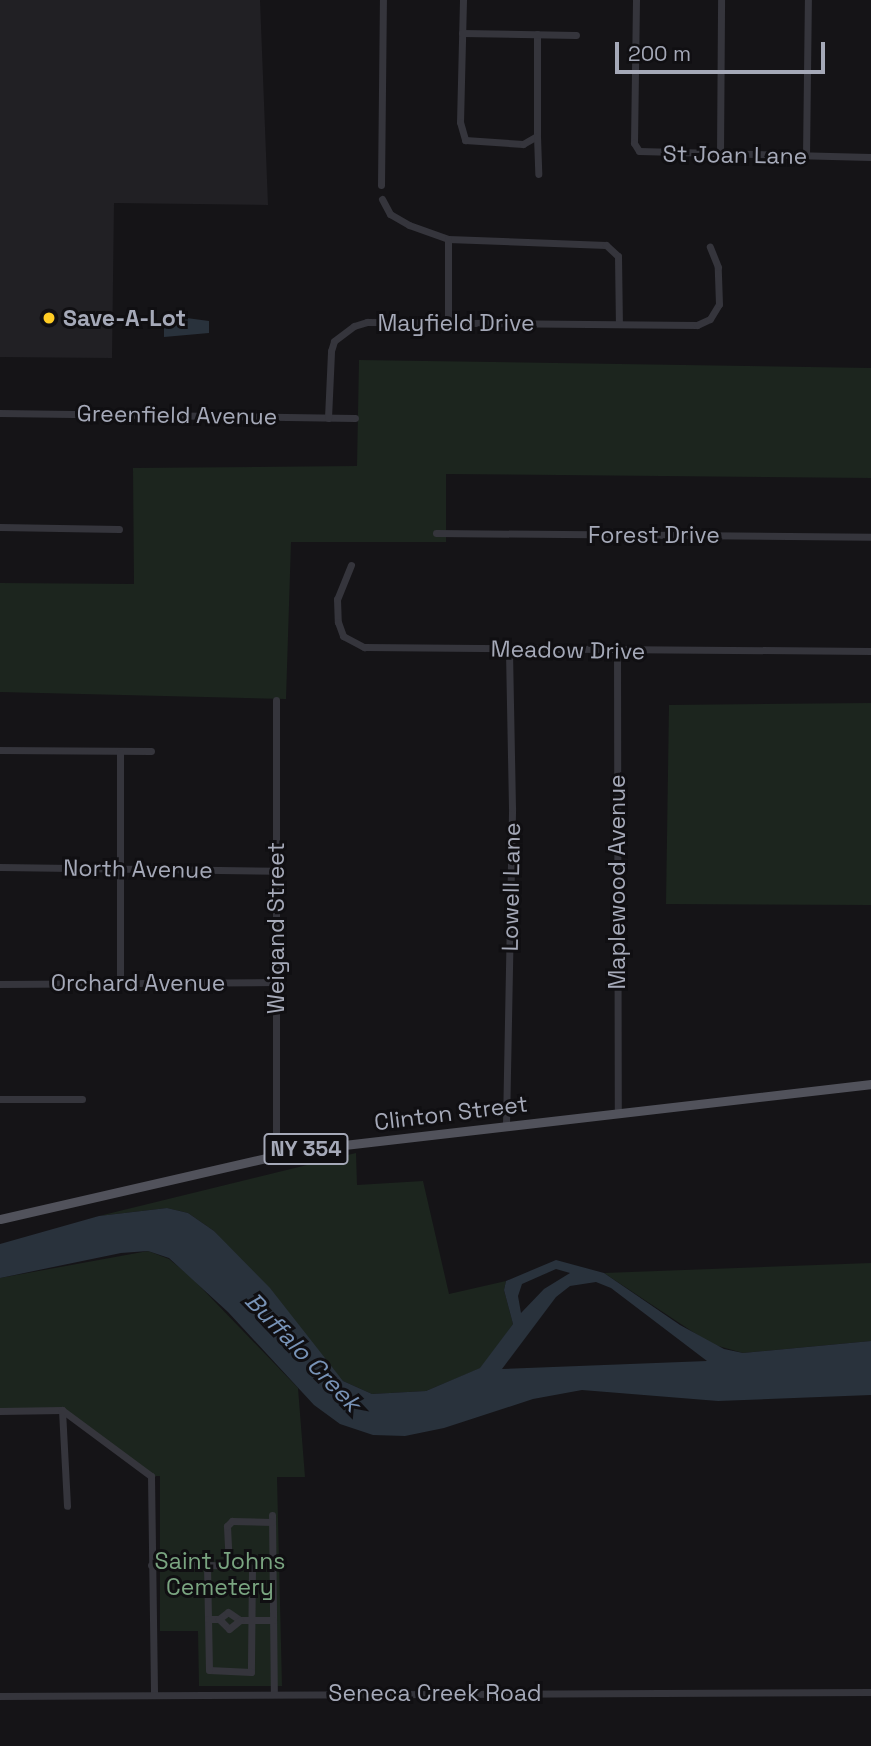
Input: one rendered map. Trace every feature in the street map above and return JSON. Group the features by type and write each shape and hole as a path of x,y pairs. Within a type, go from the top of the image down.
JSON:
{"main road":[{"name":"Clinton Street","path":"0,1219 276,1156 506,1125 871,1084"}],"street":[{"path":"381,185 383,0"},
{"path":"463,0 460,122 465,140 523,144 537,136"},
{"name":"St Joan Lane","path":"636,0 634,143 642,153 871,157"},
{"path":"720,155 721,0"},
{"path":"806,156 808,0"},
{"path":"462,33 576,35"},
{"path":"537,34 538,174"},
{"path":"382,199 390,214 409,225 447,239 606,245 618,256 619,324"},
{"path":"447,239 447,323"},
{"name":"Mayfield Drive","path":"328,418 331,351 341,334 367,322 697,325 710,319 719,295 718,267 710,247"},
{"name":"Greenfield Avenue","path":"0,413 355,418"},
{"path":"0,527 119,529"},
{"name":"Forest Drive","path":"436,534 871,537"},
{"name":"Meadow Drive","path":"351,565 337,599 338,622 343,636 353,644 617,651 871,651"},
{"name":"Lowell Lane","path":"506,1125 512,808 509,649"},
{"name":"Maplewood Avenue","path":"617,651 618,1112"},
{"name":"Weigand Street","path":"276,700 276,1156"},
{"path":"0,750 151,751"},
{"path":"120,751 120,982"},
{"name":"North Avenue","path":"0,867 276,871"},
{"name":"Orchard Avenue","path":"0,984 276,982"},
{"path":"0,1099 82,1099"},
{"path":"0,1411 62,1410 151,1476 154,1695"},
{"path":"62,1410 67,1506"},
{"path":"229,1566 227,1526 250,1519 272,1519 274,1694"},
{"path":"152,1565 208,1565 252,1568 253,1667 247,1673 209,1670 208,1565"},
{"path":"208,1619 219,1619 228,1612 240,1620 273,1620"},
{"path":"219,1619 229,1629 240,1620"},
{"name":"Seneca Creek Road","path":"0,1696 871,1692"}],"shaded area":[{"path":"0,0 260,0 268,205 114,203 112,358 0,357"}],"green space":[{"path":"359,360 871,368 871,478 446,474 446,542 291,542 286,699 0,692 0,583 134,584 133,468 357,466"},
{"path":"871,703 871,905 666,904 669,705"},
{"path":"356,1153 357,1185 423,1181 449,1294 506,1281 504,1290 513,1324 481,1368 426,1391 372,1394 343,1381 214,1231 188,1213 167,1208 99,1216"},
{"name":"Saint Johns Cemetery","path":"148,1251 169,1259 191,1277 298,1388 305,1477 277,1477 282,1686 199,1686 198,1631 160,1631 160,1476 151,1476 62,1410 0,1411 0,1278"},
{"path":"871,1263 871,1341 743,1353 711,1344 604,1273"}],"water":[{"path":"179,317 209,321 209,333 164,337 164,322"},
{"name":"Buffalo Creek","path":"167,1208 188,1213 214,1231 270,1288 343,1381 372,1394 426,1391 480,1368 513,1324 504,1290 506,1281 556,1260 604,1273 680,1325 724,1349 743,1353 871,1341 871,1395 718,1401 582,1390 533,1399 444,1428 405,1436 373,1435 340,1424 314,1405 228,1312 169,1258 148,1251 121,1253 0,1278 0,1244 99,1216","holes":["556,1269 570,1273 544,1289 521,1313 518,1296 522,1284","596,1282 611,1288 707,1361 502,1369 556,1297 570,1286"]}],"place":[{"name":"Save-A-Lot","path":"49,318"}]}
